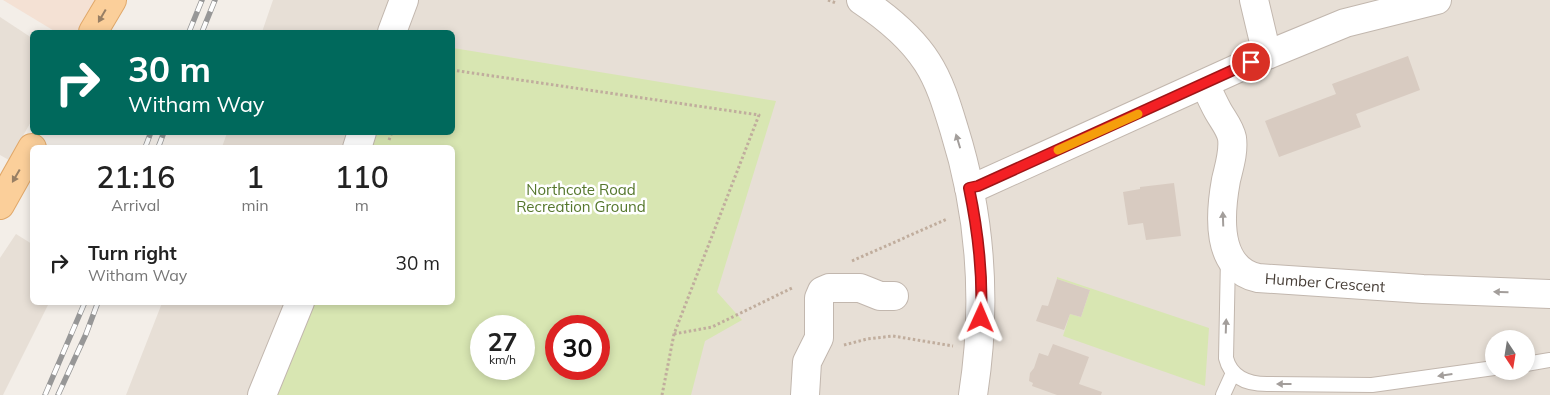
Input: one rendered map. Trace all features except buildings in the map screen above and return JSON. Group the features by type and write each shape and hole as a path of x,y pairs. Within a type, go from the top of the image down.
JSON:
{"main road":[{"path":"94,30 112,0"},
{"path":"0,205 30,153"}],"street":[{"path":"393,30 404,0"},
{"path":"1254,0 1267,55"},
{"path":"969,188 978,186 1267,55 1345,23 1437,0"},
{"path":"848,2 906,36 923,57 933,72 944,99 958,143 975,218 981,278 980,333 973,395"},
{"path":"1204,84 1232,137 1232,151 1223,208 1225,246 1228,255"},
{"name":"Humber Crescent","path":"1228,255 1240,270 1258,278 1424,290 1550,294"},
{"path":"805,395 807,362 820,334 819,298 822,291 829,288 860,288 882,296 894,296"},
{"path":"262,395 299,305"}],"lane":[{"path":"1228,255 1226,358 1233,373 1242,380 1258,384 1372,390 1485,370"},
{"path":"1535,362 1550,360"},
{"path":"1223,395 1233,373"}],"path":[{"path":"828,0 848,2"},
{"path":"455,70 759,115 674,334 662,395"},
{"path":"840,347 867,339 897,336 960,347"}],"shaded area":[{"path":"3,0 101,0 83,30 53,30"},
{"path":"273,0 1550,0 1550,395 126,395 161,305 455,305 455,145 223,145 226,135 455,135 455,30 263,30"},
{"path":"0,17 30,37 30,123 9,160 0,155"},
{"path":"16,234 30,243 30,305 48,305 3,395 0,395 0,258"}],"green space":[{"name":"Northcote Road Recreation Ground","path":"455,48 776,101 717,292 742,320 705,341 691,395 260,395 298,305 455,305 455,145 366,145 371,135 455,135"},
{"path":"1057,277 1209,328 1205,386 1063,336 1070,314 1081,317 1090,290 1057,279"}],"railway":[{"path":"190,30 202,0"},
{"path":"203,30 215,0"},
{"path":"146,145 150,135"},
{"path":"159,145 163,135"},
{"path":"45,395 84,305"},
{"path":"58,395 86,334 97,305"}],"slow traffic":[{"path":"1058,150 1138,114"}],"route":[{"path":"981,318 981,278 975,218 969,188 978,186 1251,62"}]}
